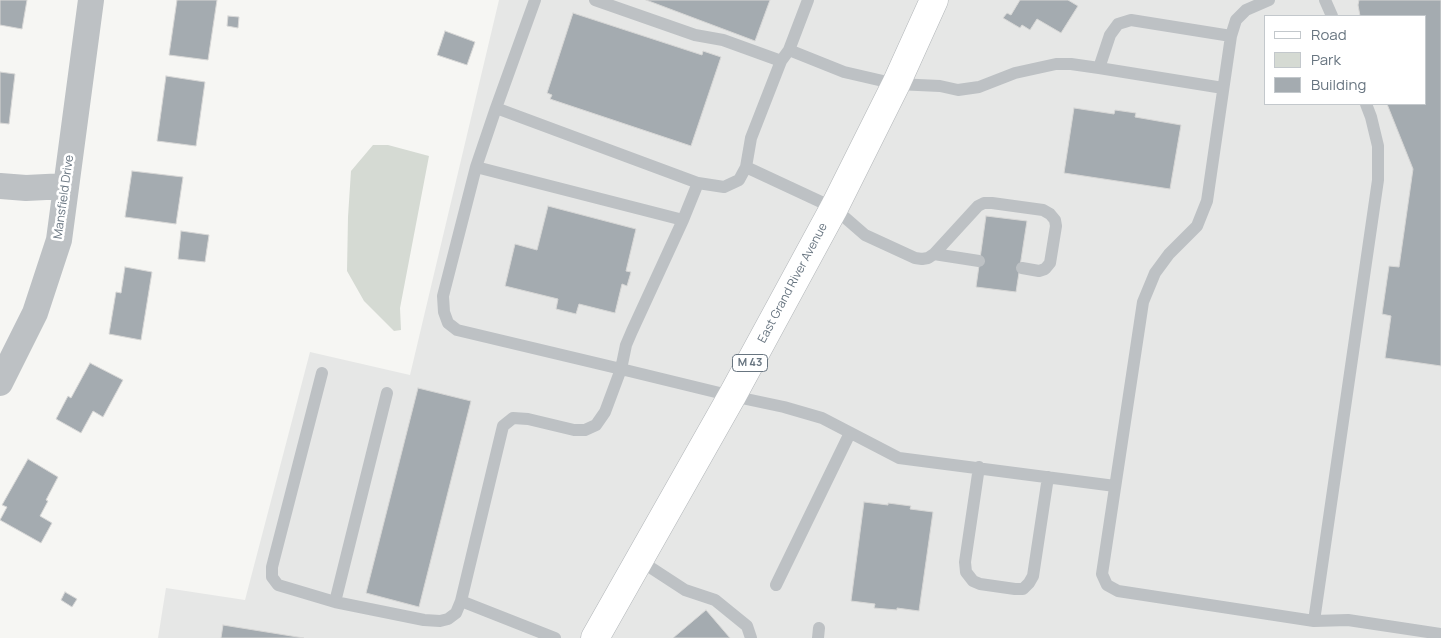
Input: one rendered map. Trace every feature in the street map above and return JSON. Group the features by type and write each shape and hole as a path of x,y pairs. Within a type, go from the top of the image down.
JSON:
{"main road":[{"name":"East Grand River Avenue","path":"595,638 732,396 834,208 896,84 934,0"}],"street":[{"name":"Mansfield Drive","path":"0,383 35,313 59,240 91,0"},
{"path":"0,186 26,188 66,186"}],"lane":[{"path":"535,0 476,166 443,296 444,312 448,323 457,330 784,407 822,418 900,458 1114,486"},
{"path":"595,0 695,35 723,40 782,61"},
{"path":"496,108 698,183 724,187 739,180 746,167 751,138 782,61 789,50 808,0"},
{"path":"1269,0 1246,10 1236,20 1231,36 1208,201 1196,226 1169,254 1156,273 1143,302 1102,574 1107,585 1118,591 1314,620 1348,620 1441,634"},
{"path":"1325,0 1332,15"},
{"path":"1099,68 1110,35 1118,24 1131,20 1231,36"},
{"path":"789,50 844,72 896,84 940,86 958,90 979,87 1015,73 1056,64 1099,68 1223,88"},
{"path":"1314,620 1378,180 1378,146 1366,105"},
{"path":"476,166 683,220"},
{"path":"746,167 834,208 865,235 915,258 928,258 934,254 978,206 984,203 1043,210 1055,220 1056,226 1050,263 1045,269 1039,271 1022,268"},
{"path":"322,373 272,567 272,577 278,585 335,602 424,620 440,621 448,619 456,613 461,602 503,426 513,418 528,419 574,430 585,430 596,425 605,412 621,369 626,345 698,183"},
{"path":"934,254 979,261"},
{"path":"335,602 387,393"},
{"path":"776,585 850,433"},
{"path":"979,467 965,562 966,572 972,581 980,584 1015,590 1023,589 1033,576 1048,477"},
{"path":"639,560 685,590 715,600 747,626 751,638"},
{"path":"461,602 555,638"}],"shaded area":[{"path":"499,0 1441,0 1441,638 158,638 166,588 245,600 310,352 410,375"}],"green space":[{"path":"373,145 388,145 429,156 400,308 401,330 394,331 364,301 347,271 351,171"}],"building":[{"path":"0,0 27,0 22,29 0,25"},
{"path":"177,0 217,0 208,60 169,55"},
{"path":"646,0 770,0 755,41"},
{"path":"1020,0 1068,0 1078,6 1061,33 1037,19 1030,30 1022,25 1020,28 1003,18 1007,13 1011,15"},
{"path":"1359,0 1441,0 1441,366 1385,358 1391,316 1382,314 1389,266 1399,267 1413,169 1387,105 1426,105 1426,15 1360,15"},
{"path":"573,13 702,55 703,51 721,57 691,146 550,99 552,95 547,93"},
{"path":"228,16 239,17 238,28 227,26"},
{"path":"445,31 475,42 467,65 437,55"},
{"path":"0,72 15,74 9,124 0,123"},
{"path":"166,76 205,82 196,146 157,141"},
{"path":"1074,108 1114,114 1115,110 1136,113 1135,117 1181,125 1170,189 1064,173"},
{"path":"132,171 183,177 176,224 125,217"},
{"path":"548,206 636,229 626,271 631,272 627,286 622,284 615,313 579,304 576,314 556,309 558,299 505,286 515,244 537,250"},
{"path":"986,216 1027,221 1016,292 976,287"},
{"path":"181,231 209,235 205,262 178,259"},
{"path":"125,267 152,272 141,340 109,334 116,292 121,293"},
{"path":"90,363 123,380 103,417 93,411 81,433 56,419 68,396 71,398"},
{"path":"418,388 471,401 419,607 366,593"},
{"path":"28,459 58,477 40,516 52,523 41,543 0,520 7,507 2,505"},
{"path":"864,502 911,506 910,509 933,512 919,611 897,608 897,610 874,608 875,604 851,601"},
{"path":"65,592 77,599 72,607 61,600"},
{"path":"706,610 730,638 673,638"},
{"path":"223,625 304,638 221,638"}]}
